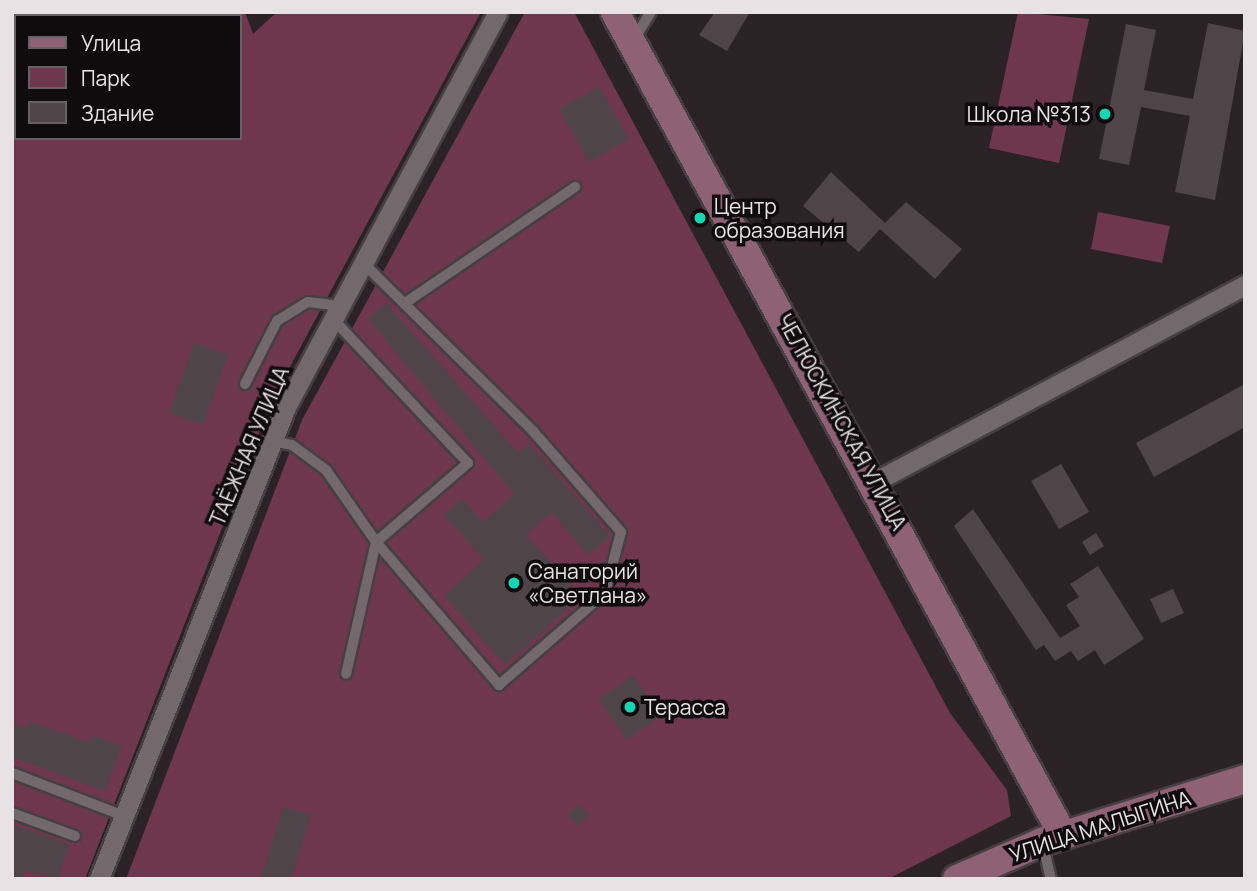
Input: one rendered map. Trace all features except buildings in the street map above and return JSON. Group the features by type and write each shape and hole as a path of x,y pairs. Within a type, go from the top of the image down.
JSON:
{"street":[{"name":"ТАЁЖНАЯ УЛИЦА","path":"99,879 272,441 337,313 498,12"},
{"name":"ЧЕЛЮСКИНСКАЯ УЛИЦА","path":"615,12 876,481 1053,839"},
{"path":"876,481 1245,285"},
{"name":"УЛИЦА МАЛЫГИНА","path":"963,877 1053,839 1245,779"}],"lane":[{"path":"632,43 651,12"},
{"path":"405,303 575,187"},
{"path":"272,441 292,445 326,470 376,542 499,685 605,593 621,532 533,430 364,264"},
{"path":"245,384 277,321 308,302 337,313 468,463 376,542 346,674"},
{"path":"12,773 124,816"},
{"path":"12,813 75,836"},
{"path":"1051,879 1053,839"}],"green space":[{"path":"12,12 245,12 253,34 277,12 481,12 272,400 85,879 12,879"},
{"path":"525,12 574,12 950,713 1007,790 1011,816 888,879 126,879 302,420"},
{"path":"1018,12 1089,19 1059,163 989,148"},
{"path":"1098,212 1170,226 1162,263 1091,249"}],"place":[{"name":"Школа №313","path":"1105,114"},
{"name":"Центр образования","path":"700,218"},
{"name":"Санаторий «Светлана»","path":"514,583"},
{"name":"Терасса","path":"630,707"}]}
